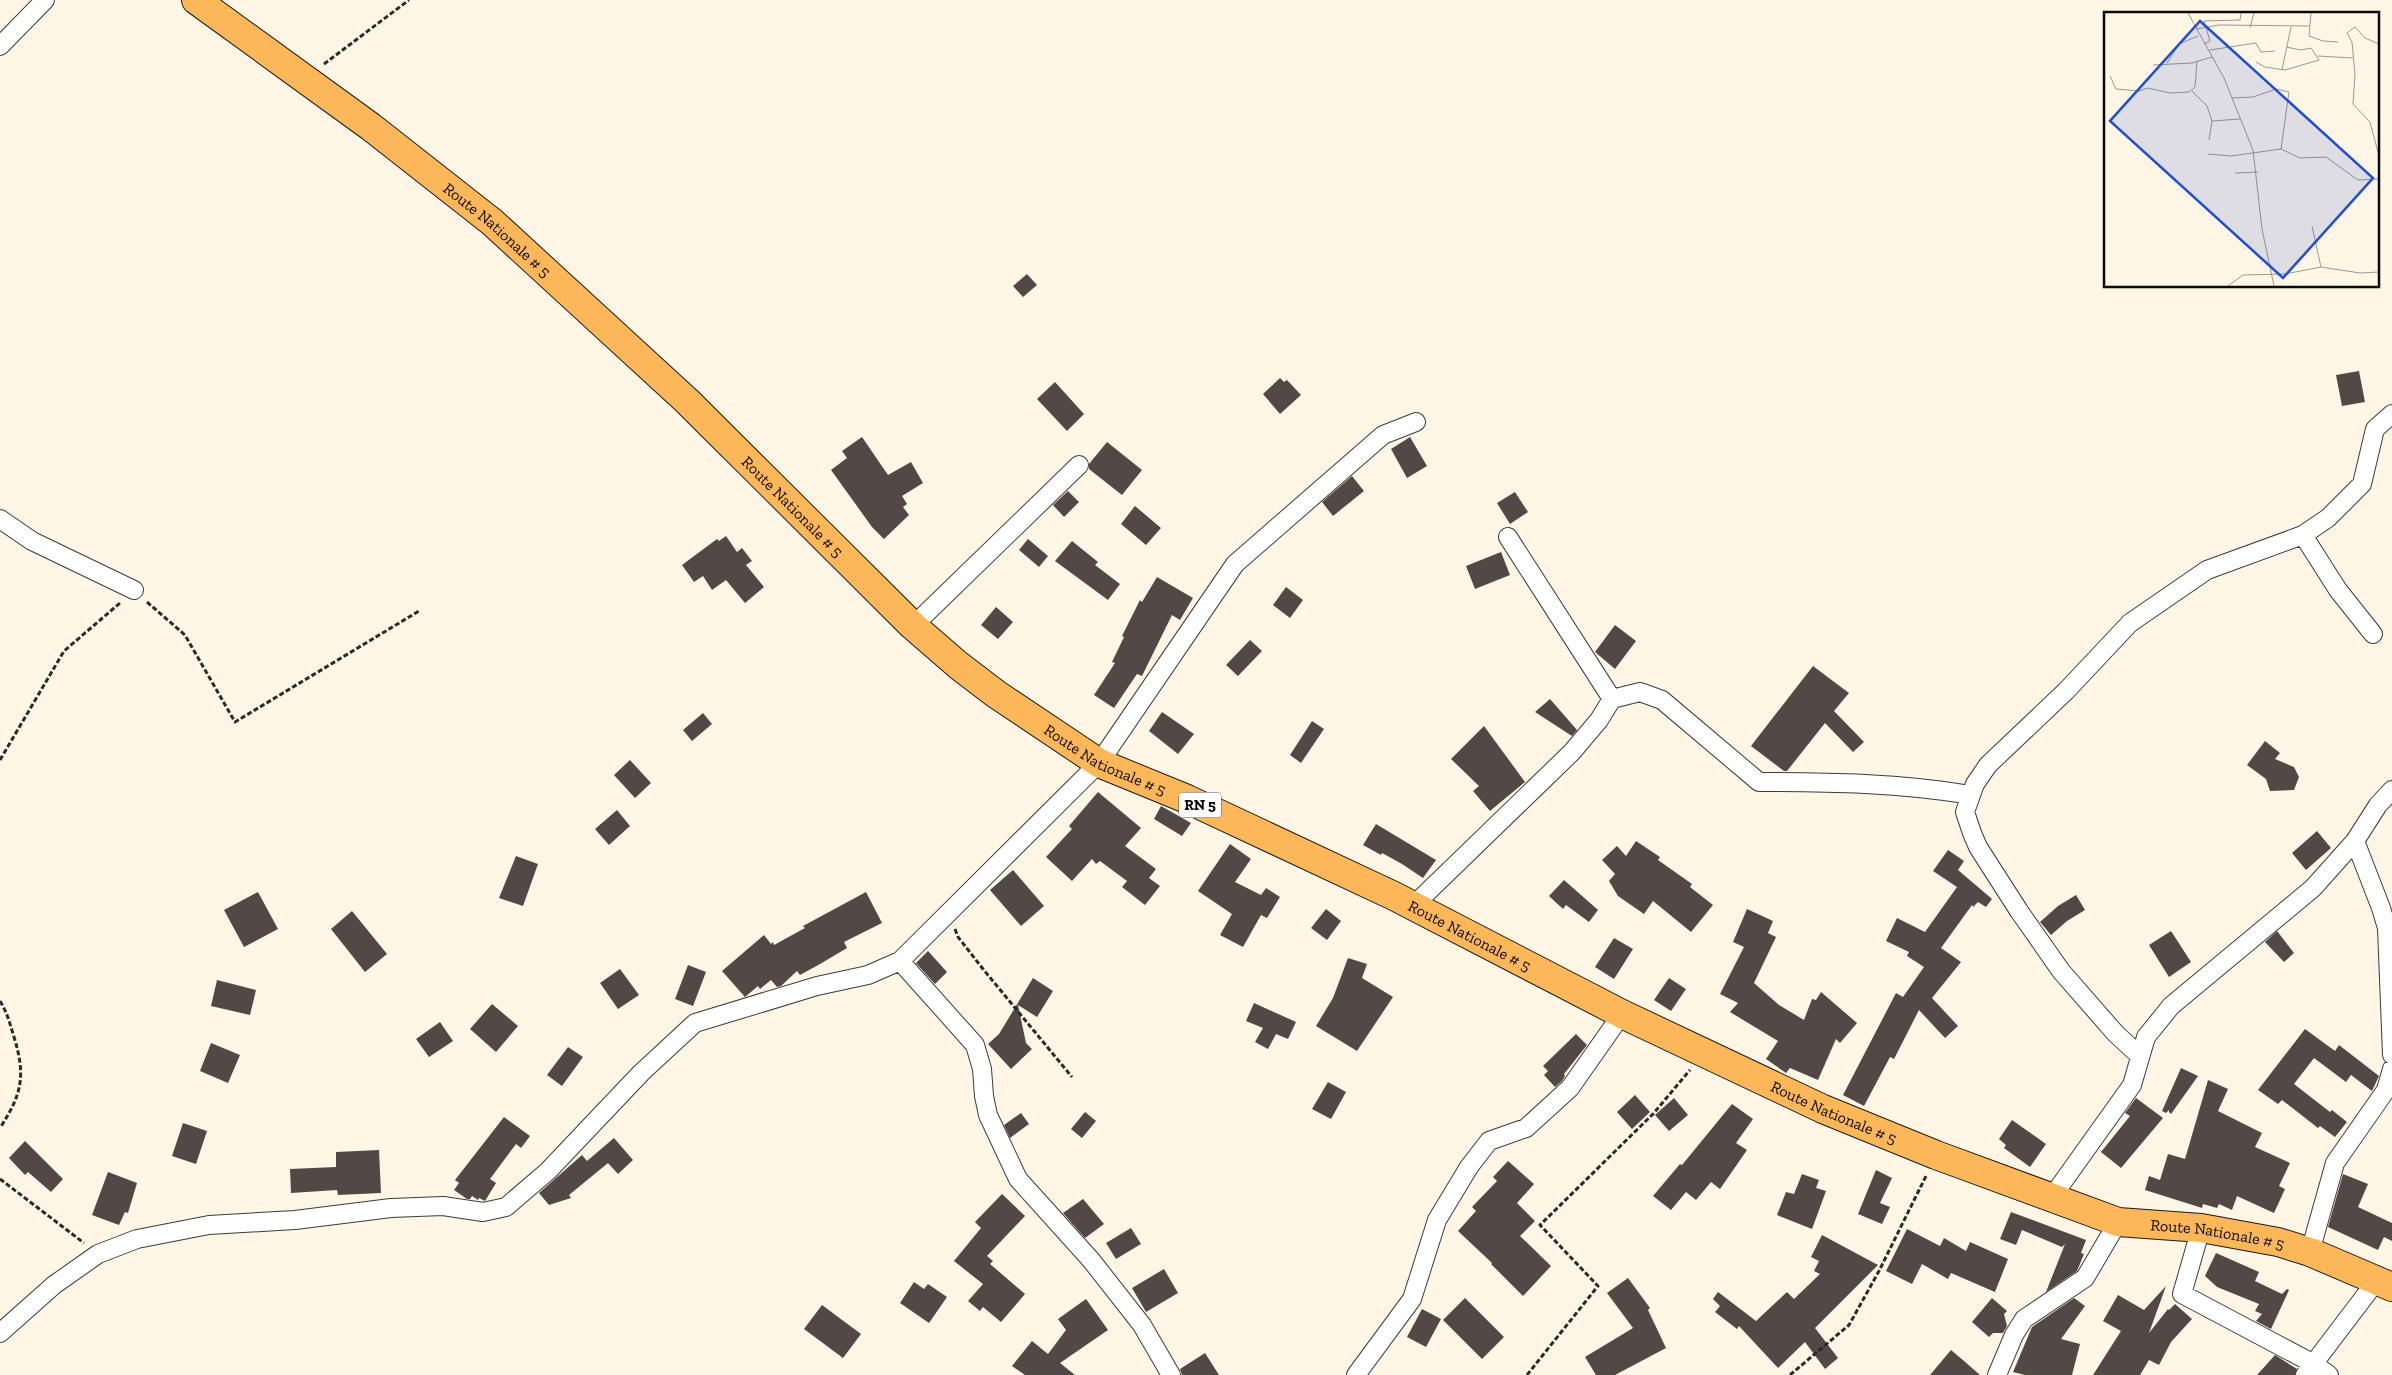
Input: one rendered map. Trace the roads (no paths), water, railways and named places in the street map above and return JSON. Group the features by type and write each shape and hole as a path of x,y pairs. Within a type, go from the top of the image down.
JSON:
{"main road":[{"name":"Route Nationale # 5","path":"196,0 371,127 492,222 688,401 913,626 958,666 996,694 1099,763 1187,799 1413,906 1622,1014 1823,1109 1936,1155 2118,1222 2202,1228 2278,1242 2310,1252 2385,1284"}],"street":[{"path":"0,46 45,0"},
{"path":"2140,1056 2116,1034 2061,971 2019,911 1978,847 1965,812 1975,784 1988,765 2066,691 2130,624 2206,570 2303,535 2328,518 2362,484 2375,430 2392,414"},
{"path":"0,1333 54,1286 98,1254 137,1239 209,1225 295,1220 391,1208 443,1206 483,1212 506,1208 548,1172 641,1073 695,1023 817,986 868,976 900,961 1099,763 1235,564 1383,435 1416,422"},
{"path":"913,626 1080,465"},
{"path":"0,519 32,541 134,590"},
{"path":"2303,535 2338,590 2373,634"},
{"path":"1508,537 1612,699"},
{"path":"1413,906 1572,752 1599,720 1612,699 1640,692 1662,700 1759,782 1839,782 1907,786 1971,795"},
{"path":"2052,1197 2132,1085 2146,1036 2171,1006 2313,888 2355,841 2378,805 2392,790"},
{"path":"2355,841 2382,908 2387,928 2392,1054"},
{"path":"900,961 975,1045 982,1069 984,1096 988,1115 1018,1179 1091,1260 1142,1325 1171,1375"},
{"path":"1356,1375 1412,1299 1437,1220 1469,1167 1489,1140 1526,1128 1570,1088 1622,1014"},
{"path":"2310,1252 2335,1163 2386,1090 2392,1069"},
{"path":"1997,1375 2014,1335 2024,1319 2085,1278 2118,1222"},
{"path":"2202,1228 2182,1294 2310,1370 2328,1375"},
{"path":"2310,1370 2385,1284"}]}
